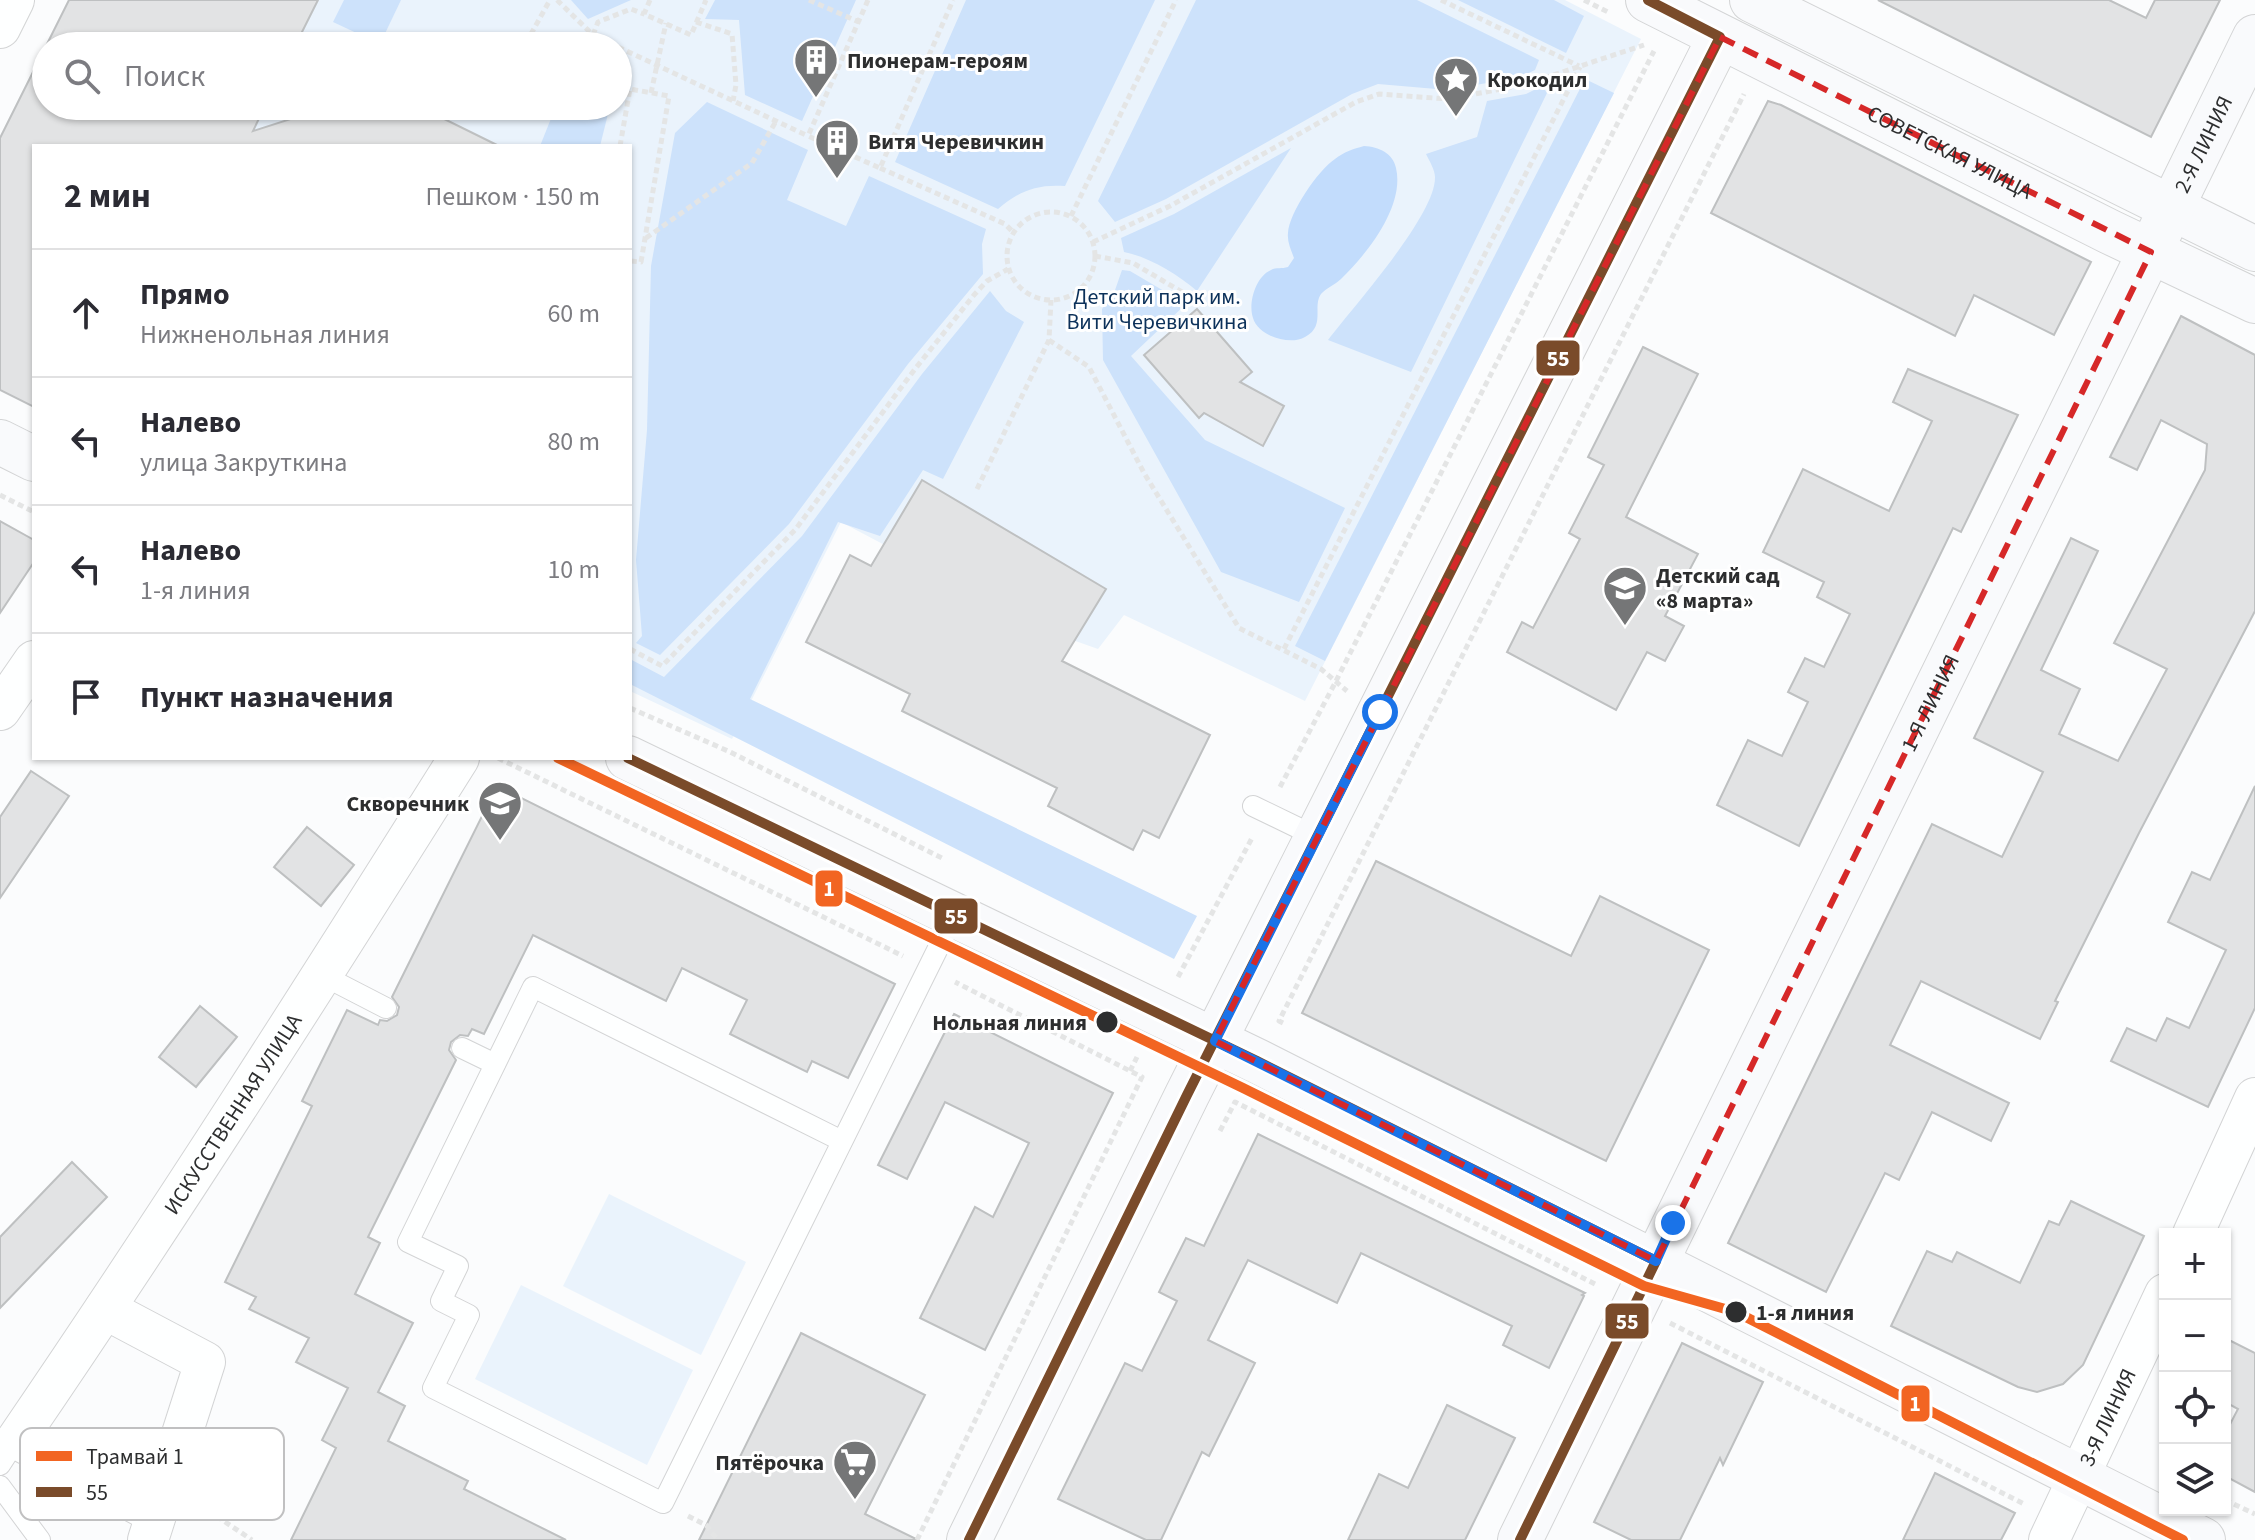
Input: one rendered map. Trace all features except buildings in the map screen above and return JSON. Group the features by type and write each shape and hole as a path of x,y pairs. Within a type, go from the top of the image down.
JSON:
{"main road":[{"name":"СОВЕТСКАЯ УЛИЦА","path":"1752,0 2255,249"},
{"name":"СОВЕТСКАЯ УЛИЦА","path":"1654,20 1713,19 2151,252 2255,301"},
{"path":"969,1540 1380,712 1713,19"},
{"name":"2-Я ЛИНИЯ","path":"2172,209 2255,37"},
{"name":"1-Я ЛИНИЯ","path":"1520,1540 2172,209"},
{"path":"0,442 32,458"},
{"path":"632,760 1215,1041 1656,1261 2203,1540"}],"street":[{"path":"0,28 14,0"},
{"path":"0,710 32,664"},
{"name":"ИСКУССТВЕННАЯ УЛИЦА","path":"25,1428 322,975 458,760"},
{"path":"2196,1228 2255,1098"},
{"name":"3-Я ЛИНИЯ","path":"2049,1540 2162,1300"},
{"path":"105,1309 205,1362 184,1428"}],"lane":[{"path":"1259,809 1317,837"},
{"path":"842,1141 533,987 408,1242 458,1266 441,1301 469,1315 433,1388 663,1503 954,916"},
{"path":"322,975 386,1008"},
{"path":"462,1048 495,1064"},
{"path":"0,1486 20,1513"},
{"path":"25,1520 40,1540"}],"path":[{"path":"532,32 550,0"},
{"path":"557,0 590,32"},
{"path":"644,14 650,0"},
{"path":"594,32 598,22 631,9 691,35 706,0"},
{"path":"809,0 859,22"},
{"path":"808,136 868,0"},
{"path":"880,168 953,0"},
{"path":"1071,216 1176,0"},
{"path":"1441,0 1580,67"},
{"path":"1165,970 1179,977 1259,809 1335,683 1654,20"},
{"path":"696,22 732,34 736,85 730,100"},
{"path":"651,93 666,23"},
{"path":"1093,242 1170,206 1356,102 1379,94 1448,99 1523,85 1646,44"},
{"path":"632,53 1005,224 1013,232"},
{"path":"1284,649 1580,67"},
{"path":"1279,1021 1748,85"},
{"path":"632,89 669,96 641,262 632,261"},
{"path":"620,144 625,120"},
{"path":"645,238 752,163 776,121"},
{"path":"1045,211 1071,216 1088,231 1093,242 1094,269 1087,282 1064,298 1051,300 1024,291 1014,282 1008,269 1008,243 1013,232 1021,222 1045,211"},
{"path":"1095,256 1133,263 1192,298"},
{"path":"632,650 662,666 673,655 795,530 974,295 987,281 1008,269"},
{"path":"977,489 1049,340 1051,300"},
{"path":"1049,340 1089,367 1144,473 1239,628 1321,669 1335,683 1380,712"},
{"path":"0,495 32,511"},
{"path":"632,709 728,751 954,864"},
{"path":"502,760 928,968 1142,1077 917,1540"},
{"path":"1130,1071 1137,1057"},
{"path":"2231,1503 2255,1514"},
{"path":"184,1520 252,1540"}],"highlighted area":[{"path":"1720,37 2151,252 1656,1261 1215,1041"}],"green space":[{"name":"Детский парк им. Вити Черевичкина","path":"318,0 1565,0 1641,39 1305,701 1124,615 1098,649 1050,632 841,522 732,739 632,692 632,144 247,144 258,120 632,120 632,32 302,32"},
{"path":"344,0 401,0 386,32 354,32 333,22"},
{"path":"571,0 631,0 588,19"},
{"path":"715,0 856,0 802,121 745,95 739,20 705,19"},
{"path":"966,0 1155,0 1065,186 1029,190 998,209 895,162"},
{"path":"1196,0 1417,0 1539,60 1535,70 1520,77 1448,90 1378,84 1352,94 1166,199 1115,222 1098,201"},
{"path":"1458,0 1554,0 1584,16 1566,53"},
{"path":"1585,79 1614,93 1325,661 1295,646"},
{"path":"1542,86 1547,93 1411,372 1328,340 1391,260 1422,214 1432,194 1435,177 1426,154 1477,137 1487,101 1526,94"},
{"path":"707,102 808,150 787,200 846,226 869,176 986,229 982,244 983,274 908,364 789,524 660,655 636,643 642,636 636,560 647,430 651,266 675,133"},
{"path":"550,120 606,120 600,144 541,144"},
{"path":"1291,148 1197,291 1162,267 1124,252 1121,238 1174,214"},
{"path":"1122,270 1130,271 1186,304 1131,356 1205,440 1345,508 1299,602 1221,572 1103,360 1102,309 1114,293"},
{"path":"990,291 1006,311 1024,322 943,479 923,470 880,536 838,522 750,699 1197,916 1174,959 632,685 632,660 664,677 802,536 922,374"},
{"path":"609,1194 746,1262 701,1355 563,1286"},
{"path":"521,1285 693,1370 647,1465 475,1379"}],"shaded area":[{"path":"1364,146 1384,152 1392,158 1396,168 1395,198 1389,213 1362,256 1341,279 1321,294 1317,322 1311,333 1299,340 1275,338 1261,330 1253,318 1252,299 1257,285 1265,273 1288,267 1294,258 1288,240 1290,225 1313,182 1338,157"}],"tram line":[{"name":"1","path":"562,760 1243,1088 1644,1286 1736,1312 2183,1540"}],"transit line":[{"name":"55","path":"969,1540 1187,1095 1720,37 1648,0"},
{"name":"55","path":"632,760 1257,1061 1656,1261 1520,1540"}],"place":[{"name":"Пионерам-героям","path":"816,99"},
{"name":"Крокодил","path":"1456,118"},
{"name":"Витя Черевичкин","path":"837,180"},
{"name":"Детский сад «8 марта»","path":"1625,627"},
{"name":"Скворечник","path":"500,842"},
{"name":"Нольная линия","path":"1107,1022"},
{"name":"1-я линия","path":"1736,1312"},
{"name":"Пятёрочка","path":"855,1501"}],"route":[{"path":"1380,712 1215,1041 1656,1261 1673,1223"}]}
